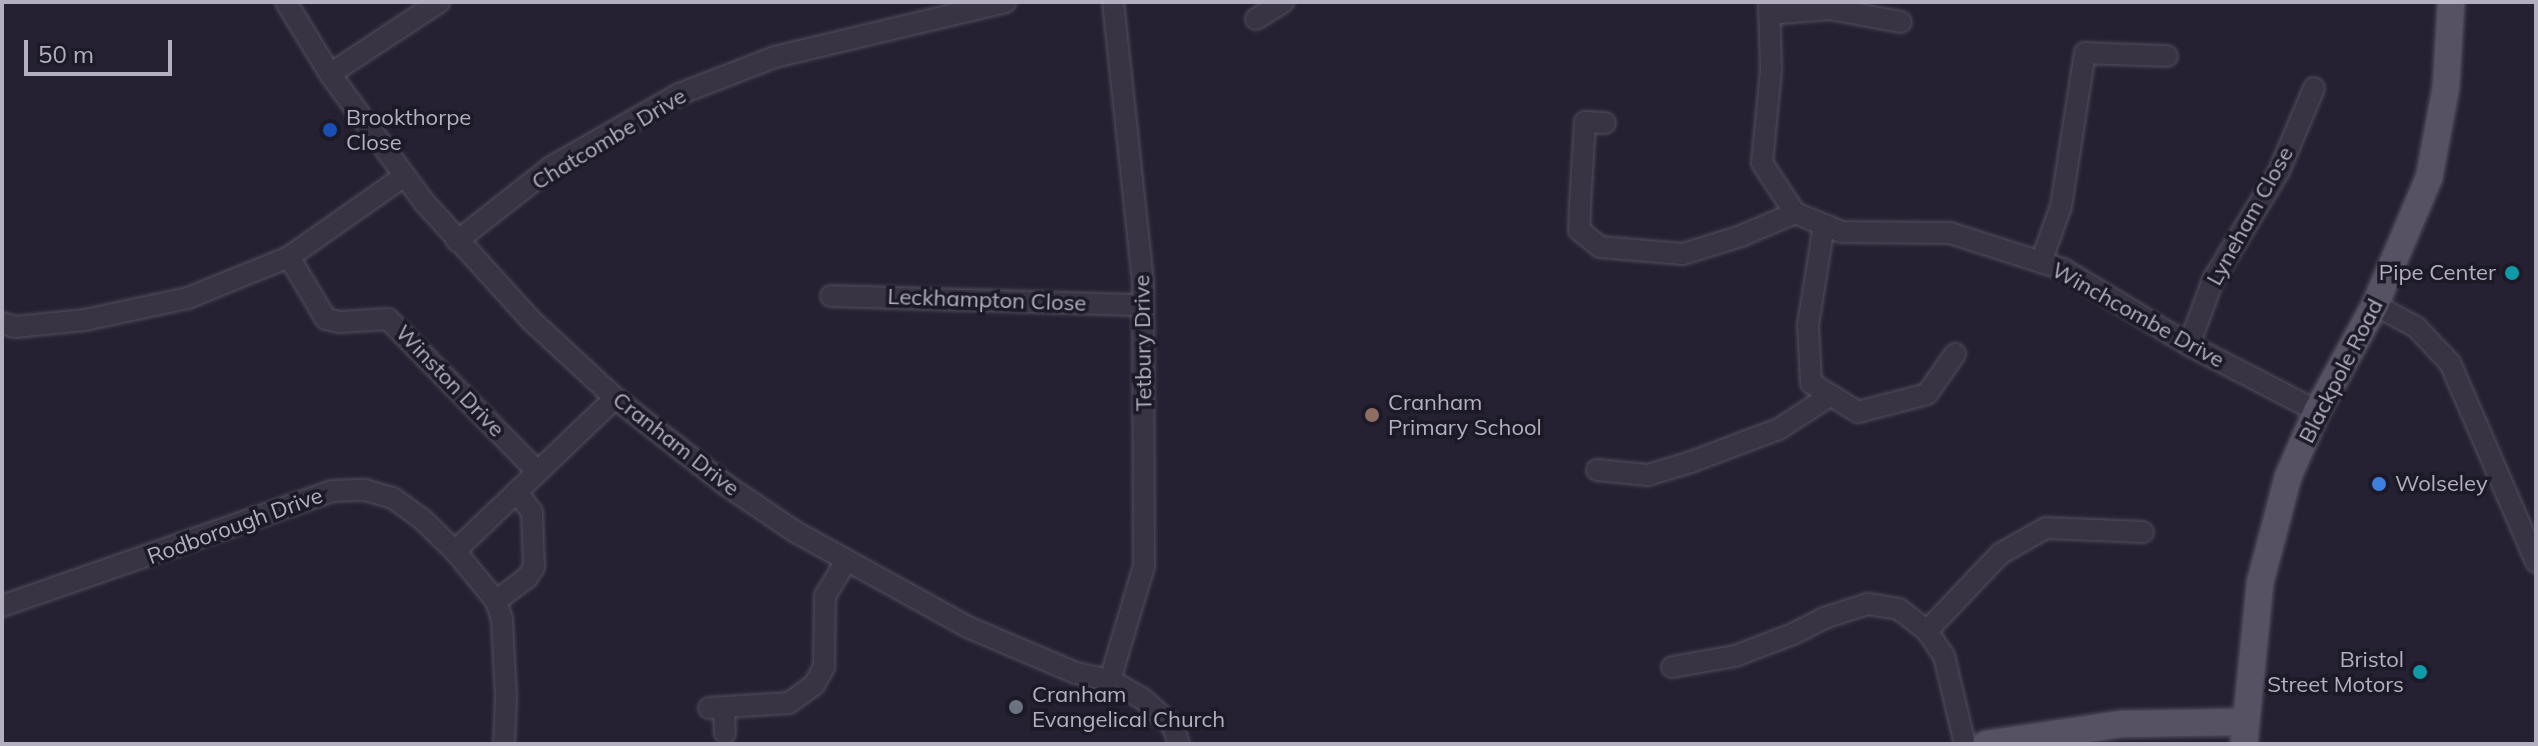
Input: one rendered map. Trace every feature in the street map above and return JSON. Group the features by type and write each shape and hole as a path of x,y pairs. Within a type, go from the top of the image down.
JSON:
{"main road":[{"name":"Blackpole Road","path":"2244,733 2260,583 2288,477 2317,411 2375,305 2429,178 2446,87 2451,2"},
{"path":"1986,744 2121,724 2244,733"}],"street":[{"name":"Cranham Drive","path":"286,2 330,74 403,177 457,241 533,322 615,398 726,485 846,561 970,628 1076,673 1110,680 1144,700 1173,726 1179,744"},
{"path":"330,74 439,2"},
{"name":"Chatcombe Drive","path":"457,241 551,167 679,94 775,57 1006,2"},
{"name":"Tetbury Drive","path":"1110,680 1144,566 1143,305 1113,2"},
{"path":"1256,19 1283,2"},
{"path":"1605,123 1585,122 1579,230 1600,247 1683,254 1741,236 1795,213 1762,163 1771,70 1769,8 1830,9 1901,22"},
{"path":"2041,262 2061,206 2085,53 2167,56"},
{"name":"Lyneham Close","path":"2189,345 2213,280 2279,171 2314,88"},
{"path":"2,323 15,327 85,320 188,298 289,257 403,177"},
{"name":"Winchcombe Drive","path":"1795,213 1842,232 1950,233 2063,269 2189,345 2317,411"},
{"path":"1824,225 1808,325 1811,383 1858,412 1927,394 1955,354"},
{"name":"Winston Drive","path":"289,257 326,319 340,322 388,319 538,472"},
{"name":"Leckhampton Close","path":"831,296 1143,305"},
{"path":"2375,305 2416,327 2450,363 2529,526 2536,562"},
{"path":"1597,470 1648,475 1691,462 1779,429 1831,395"},
{"path":"455,551 615,398"},
{"name":"Rodborough Drive","path":"2,606 332,491 365,490 393,498 421,518 455,551 496,601"},
{"path":"504,744 506,697 502,619 496,601 527,578 534,567 532,512 517,492"},
{"path":"1927,631 2000,554 2046,528 2143,532"},
{"path":"725,733 717,708 789,703 814,685 824,667 825,596 846,561"},
{"path":"1672,667 1735,656 1793,634 1824,618 1868,604 1899,609 1927,631 1944,656 1965,744"}],"place":[{"name":"Brookthorpe Close","path":"330,130"},
{"name":"Pipe Center","path":"2512,273"},
{"name":"Cranham Primary School","path":"1372,415"},
{"name":"Wolseley","path":"2379,484"},
{"name":"Bristol Street Motors","path":"2420,672"},
{"name":"Cranham Evangelical Church","path":"1016,707"}]}
